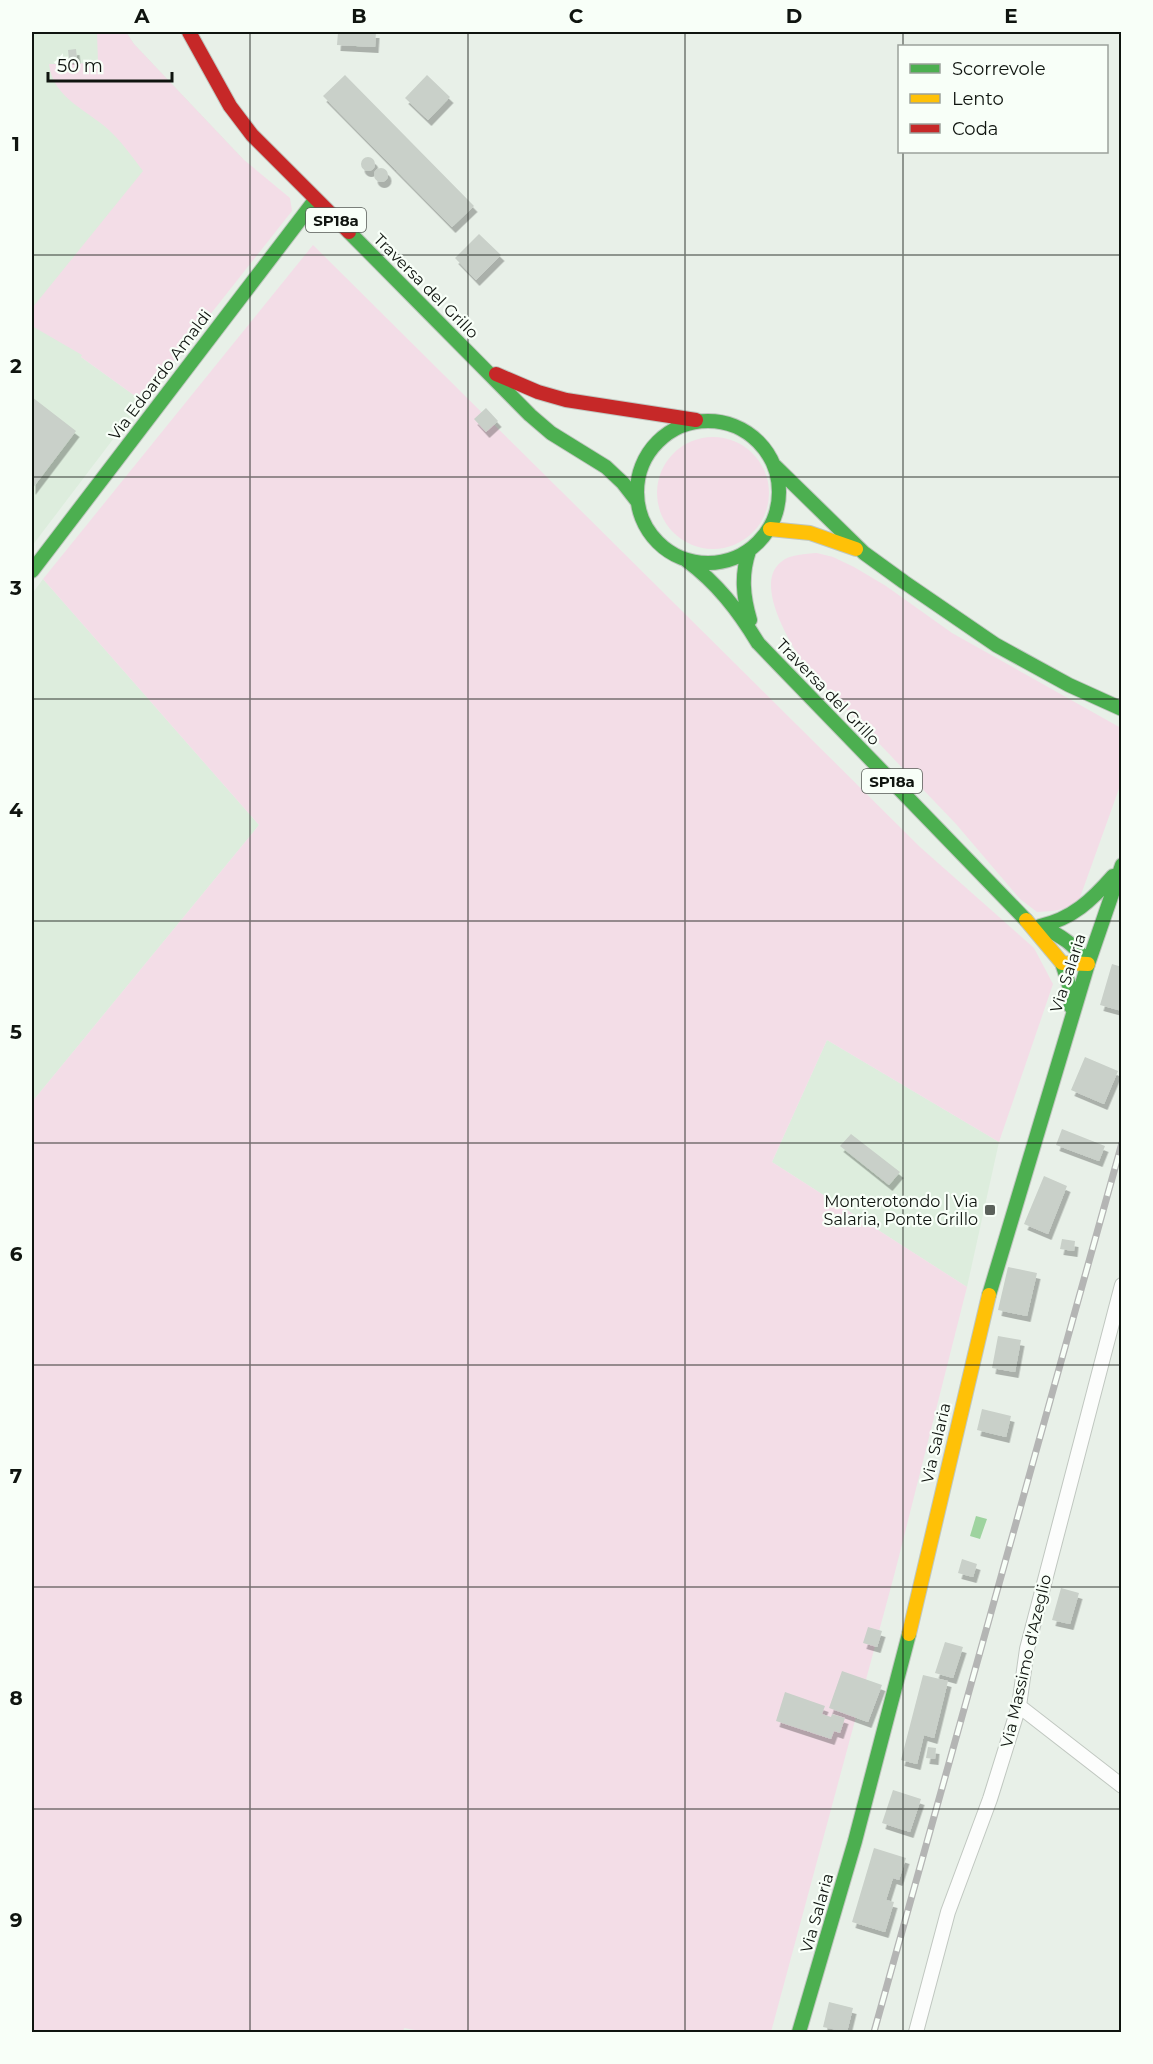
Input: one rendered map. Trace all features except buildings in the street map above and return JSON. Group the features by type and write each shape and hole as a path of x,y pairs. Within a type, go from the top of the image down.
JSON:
{"main road":[{"name":"Traversa del Grillo","path":"189,32 230,106 252,135 541,425 560,440 606,467 637,501"},
{"path":"198,32 204,58"},
{"name":"Via Edoardo Amaldi","path":"32,571 315,200"},
{"name":"Traversa del Grillo","path":"485,368 530,389 566,400 697,421"},
{"path":"775,466 780,487 778,508 770,529 749,551 729,560 708,563 686,560 668,551 653,537 642,520 637,501 637,479 645,458 658,440 676,427 697,421 721,421 744,429 763,445 775,466 864,553 996,645 1069,685 1117,707"},
{"path":"770,529 810,533 837,541 864,553"},
{"name":"Traversa del Grillo","path":"749,551 744,563 743,587 758,643"},
{"name":"Traversa del Grillo","path":"686,560 723,590 758,643 1025,919 1062,963"},
{"path":"1040,926 1058,922 1079,911 1121,866"},
{"name":"Via Salaria","path":"799,2032 855,1841 911,1625 988,1298 1072,1013 1121,866"},
{"path":"1025,919 1070,941 1088,964 1062,963 1069,985 1072,1013"}],"street":[{"name":"Via Massimo d'Azeglio","path":"916,2032 948,1911 990,1799 1019,1706 1027,1649 1122,1285"},
{"path":"1019,1706 1122,1786"}],"shaded area":[{"path":"32,32 126,32 134,44 243,159 81,357 142,401 32,546"},
{"path":"97,32 126,32 134,44 243,159 290,198 292,211 142,401 81,357 82,355 32,326 33,307 143,171 113,134 65,96 52,76 49,64 98,63"},
{"path":"313,245 920,847 1034,948 1053,984 999,1142 827,1040 772,1162 967,1287 895,1572 771,2032 426,2032 404,2028 403,2032 32,2032 32,1102 259,825 43,579"},
{"path":"713,437 735,441 753,453 765,471 769,493 765,515 753,533 735,545 713,549 691,545 673,533 661,515 657,493 661,471 673,453 691,441"},
{"path":"817,553 833,557 854,567 886,586 952,633 1121,728 1121,783 1077,906 1037,912 1020,899 956,824 805,666 791,644 777,614 771,584 773,572 785,559"},
{"path":"43,579 259,825 32,1102 32,594"},
{"path":"827,1040 999,1142 967,1287 772,1162"},
{"path":"976,1516 987,1519 980,1539 970,1536"}],"railway":[{"path":"874,2032 1122,1143"}],"traffic: fast":[{"path":"32,571 315,200"},
{"path":"349,232 530,415 551,433 606,467 637,501"},
{"path":"708,421 735,426 758,442 774,465 779,492 774,519 758,542 735,558 708,563 681,558 658,542 642,519 637,492 642,465 658,442 681,426 708,421"},
{"path":"775,466 864,553 904,582 996,645 1069,685 1122,709"},
{"path":"749,551 744,586 750,620"},
{"path":"686,560 708,578 726,598 758,643 1026,920"},
{"path":"1088,964 1122,865"},
{"path":"1040,926 1062,919 1081,907 1113,876"},
{"path":"1040,926 1067,941 1088,964"},
{"path":"1062,963 1069,985 1071,1007"},
{"path":"989,1295 1088,964"},
{"path":"799,2032 855,1841 909,1634"}],"traffic: slow":[{"path":"770,529 810,533 856,549"},
{"path":"1026,920 1062,963 1088,964"},
{"path":"909,1634 989,1295"}],"traffic: jam":[{"path":"189,32 230,106 252,135 349,232"},
{"path":"496,374 538,392 566,400 696,420"}],"place":[{"name":"Monterotondo | Via Salaria, Ponte Grillo","path":"990,1210"}]}
